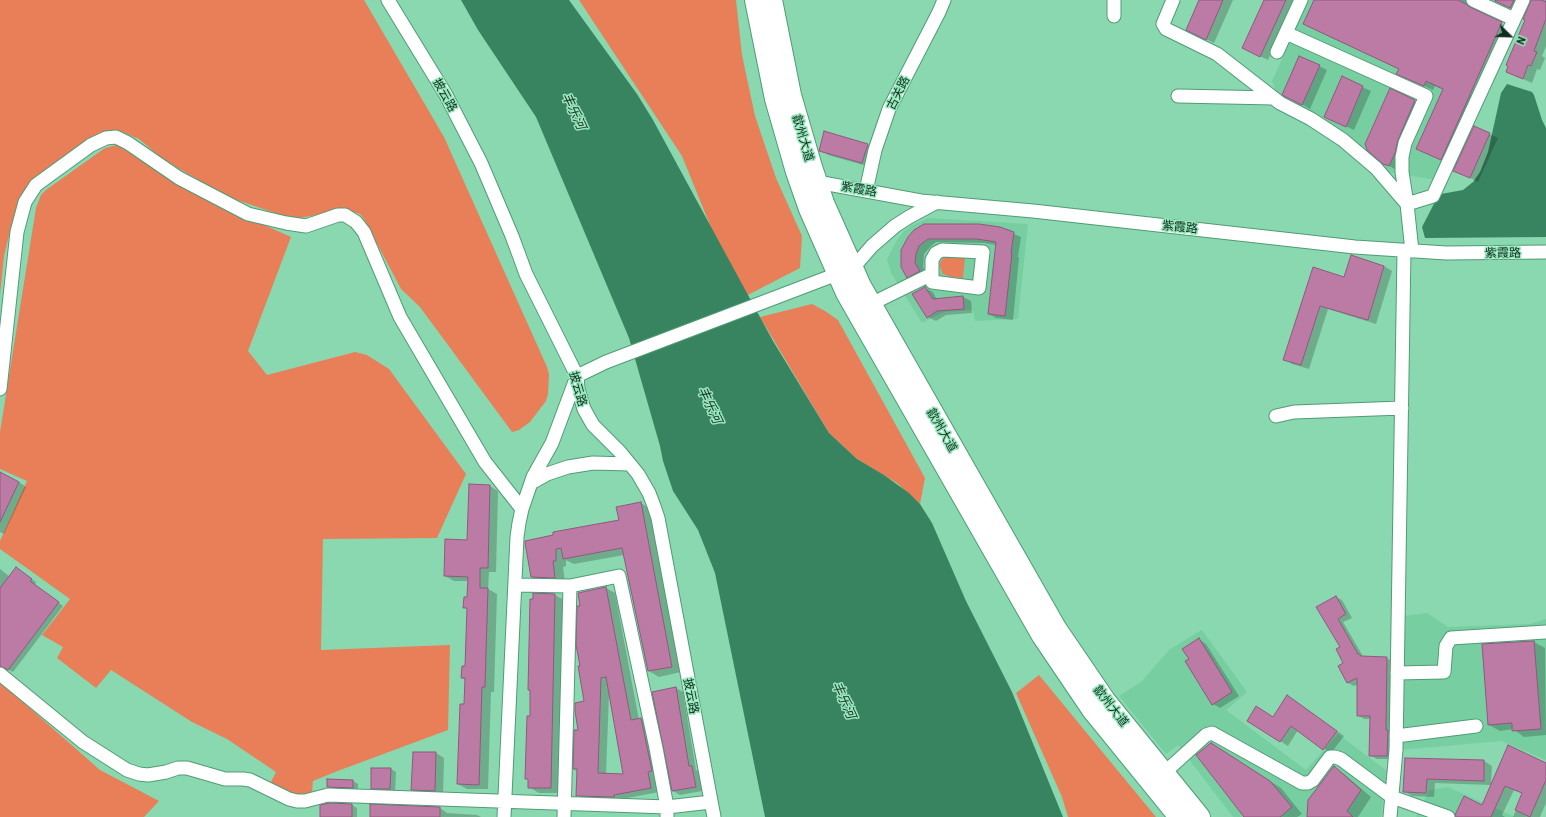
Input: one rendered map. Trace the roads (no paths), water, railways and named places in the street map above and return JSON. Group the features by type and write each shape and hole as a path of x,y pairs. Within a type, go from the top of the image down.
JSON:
{"highway":[{"name":"歙州大道","path":"755,0 768,68 785,136 809,209 845,271 871,304 1056,628 1105,700 1200,817"},
{"name":"歙州大道","path":"772,0 791,95 845,271 846,293 1042,636 1092,710 1179,817"}],"street":[{"name":"披云路","path":"388,0 426,62 464,129 497,199 526,274 577,376 580,400 588,417 593,425 607,438 638,474 649,493 658,518 714,817"},
{"name":"古关路","path":"866,191 875,150 888,109 944,0"},
{"path":"1114,0 1114,16"},
{"path":"1173,0 1163,24 1166,29 1217,54 1280,103 1322,125 1348,144 1376,168 1407,204"},
{"path":"1277,52 1301,0"},
{"path":"1473,0 1514,19"},
{"path":"1407,204 1433,196 1523,0"},
{"path":"1286,32 1426,96 1403,150 1402,172 1407,204 1408,251 1402,408 1396,736 1390,817"},
{"path":"1178,96 1274,98"},
{"path":"0,389 17,232 20,215 25,202 36,185 91,145 106,138 116,137 128,142 179,178 248,214 280,222 306,226 338,215 345,215 356,222 364,232 400,317 484,462 522,509"},
{"name":"紫霞路","path":"817,182 921,201 1033,211 1355,247 1408,251 1493,253 1546,252"},
{"path":"504,817 517,537 522,509 531,483 552,443 577,376 606,362 845,271 895,226 937,202"},
{"path":"871,304 932,274"},
{"path":"1276,416 1294,412 1402,408"},
{"path":"531,483 547,474 568,467 594,463 629,464"},
{"path":"515,586 570,586 619,576 656,748 667,812"},
{"path":"564,817 570,586"},
{"path":"1397,673 1444,672 1446,646 1451,638 1546,632"},
{"path":"0,674 83,742 127,770 139,774 148,775 187,768 225,779 250,780 289,799 297,801 305,801 328,795 564,804 667,812 711,802"},
{"path":"1396,736 1476,726"},
{"path":"1164,773 1206,735 1212,733 1302,783 1308,783 1313,780 1330,757 1335,756 1392,797 1448,817"}],"water":[{"name":"丰乐河","path":"461,0 569,0 637,94 653,120 773,341 829,433 857,459 884,475 909,493 920,504 932,523 966,601 1012,692 1063,817 765,817 715,573 698,530 673,491 663,461 629,338 536,117 478,30"},
{"path":"1507,84 1532,92 1546,128 1546,237 1425,238 1422,227 1438,196 1441,194 1463,190 1473,182 1480,172 1488,152 1501,93"}]}
